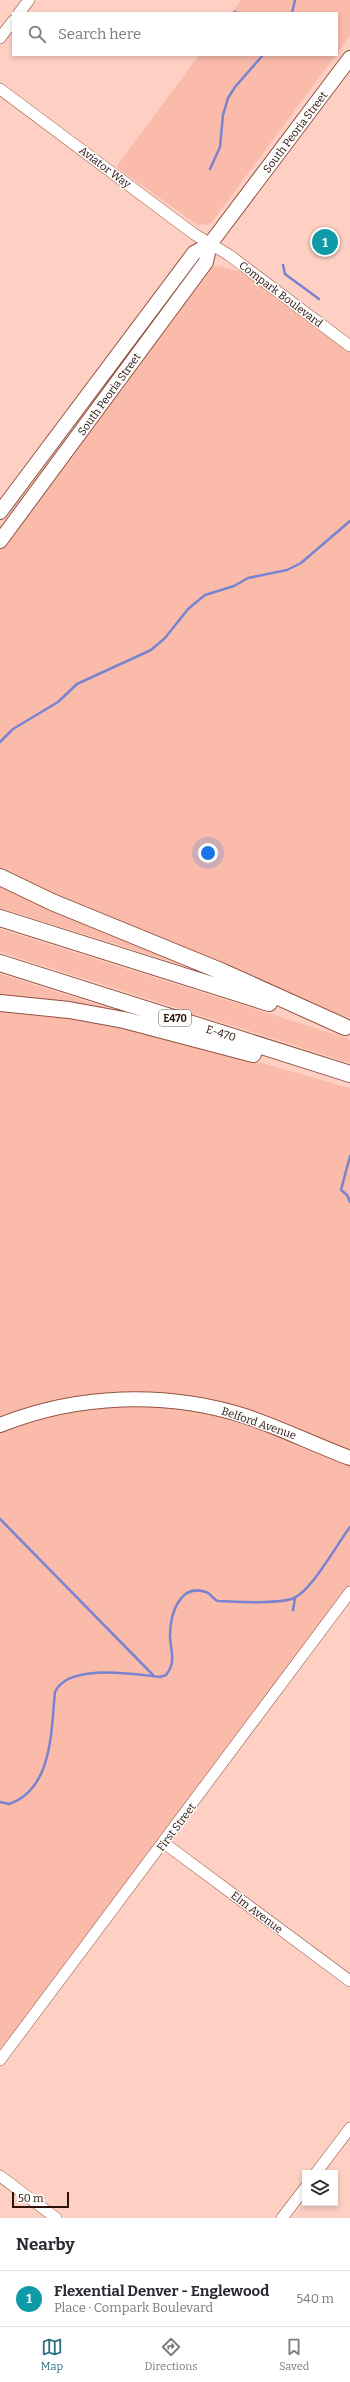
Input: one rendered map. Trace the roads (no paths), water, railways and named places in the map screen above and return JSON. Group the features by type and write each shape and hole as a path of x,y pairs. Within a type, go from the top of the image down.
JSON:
{"highway":[{"path":"0,877 52,902 222,972 348,1027"},
{"path":"0,918 348,1027"},
{"name":"E-470","path":"0,963 350,1075"},
{"path":"0,1003 69,1010 124,1020 323,1073 350,1075"}],"main road":[{"name":"South Peoria Street","path":"0,512 194,253 210,244 350,58"},
{"name":"South Peoria Street","path":"1,536 206,262 210,244"},
{"name":"Belford Avenue","path":"0,1425 33,1414 84,1403 123,1399 169,1401 205,1406 245,1416 350,1458"}],"street":[{"path":"20,12 29,0"},
{"path":"0,38 12,22"},
{"name":"Aviator Way","path":"0,89 210,244"},
{"name":"Compark Boulevard","path":"210,244 229,255 350,346"},
{"name":"First Street","path":"0,2060 164,1843 350,1592"},
{"name":"Elm Avenue","path":"164,1843 350,1981"},
{"path":"318,2170 350,2128"},
{"path":"0,2176 56,2218"},
{"path":"282,2218 302,2192"}],"waterway":[{"path":"292,12 295,0"},
{"path":"210,169 220,147 223,115 228,98 235,87 262,56"},
{"path":"283,265 285,274 319,299"},
{"path":"0,742 13,729 58,702 77,684 151,650 165,638 188,609 205,595 234,586 248,578 287,570 301,563 350,521"},
{"path":"350,1156 341,1190 347,1195 350,1202"},
{"path":"0,1519 154,1676"},
{"path":"0,1802 9,1804 23,1796 34,1786 42,1772 47,1757 50,1740 55,1692 62,1683 73,1677 103,1672 160,1677 166,1675 172,1663 170,1628 174,1610 183,1596 189,1592 197,1590 208,1593 218,1601 268,1602 294,1598 309,1586 350,1527"},
{"path":"293,1610 295,1598"}],"place":[{"name":"Flexential Denver - Englewood","path":"325,242"}]}
